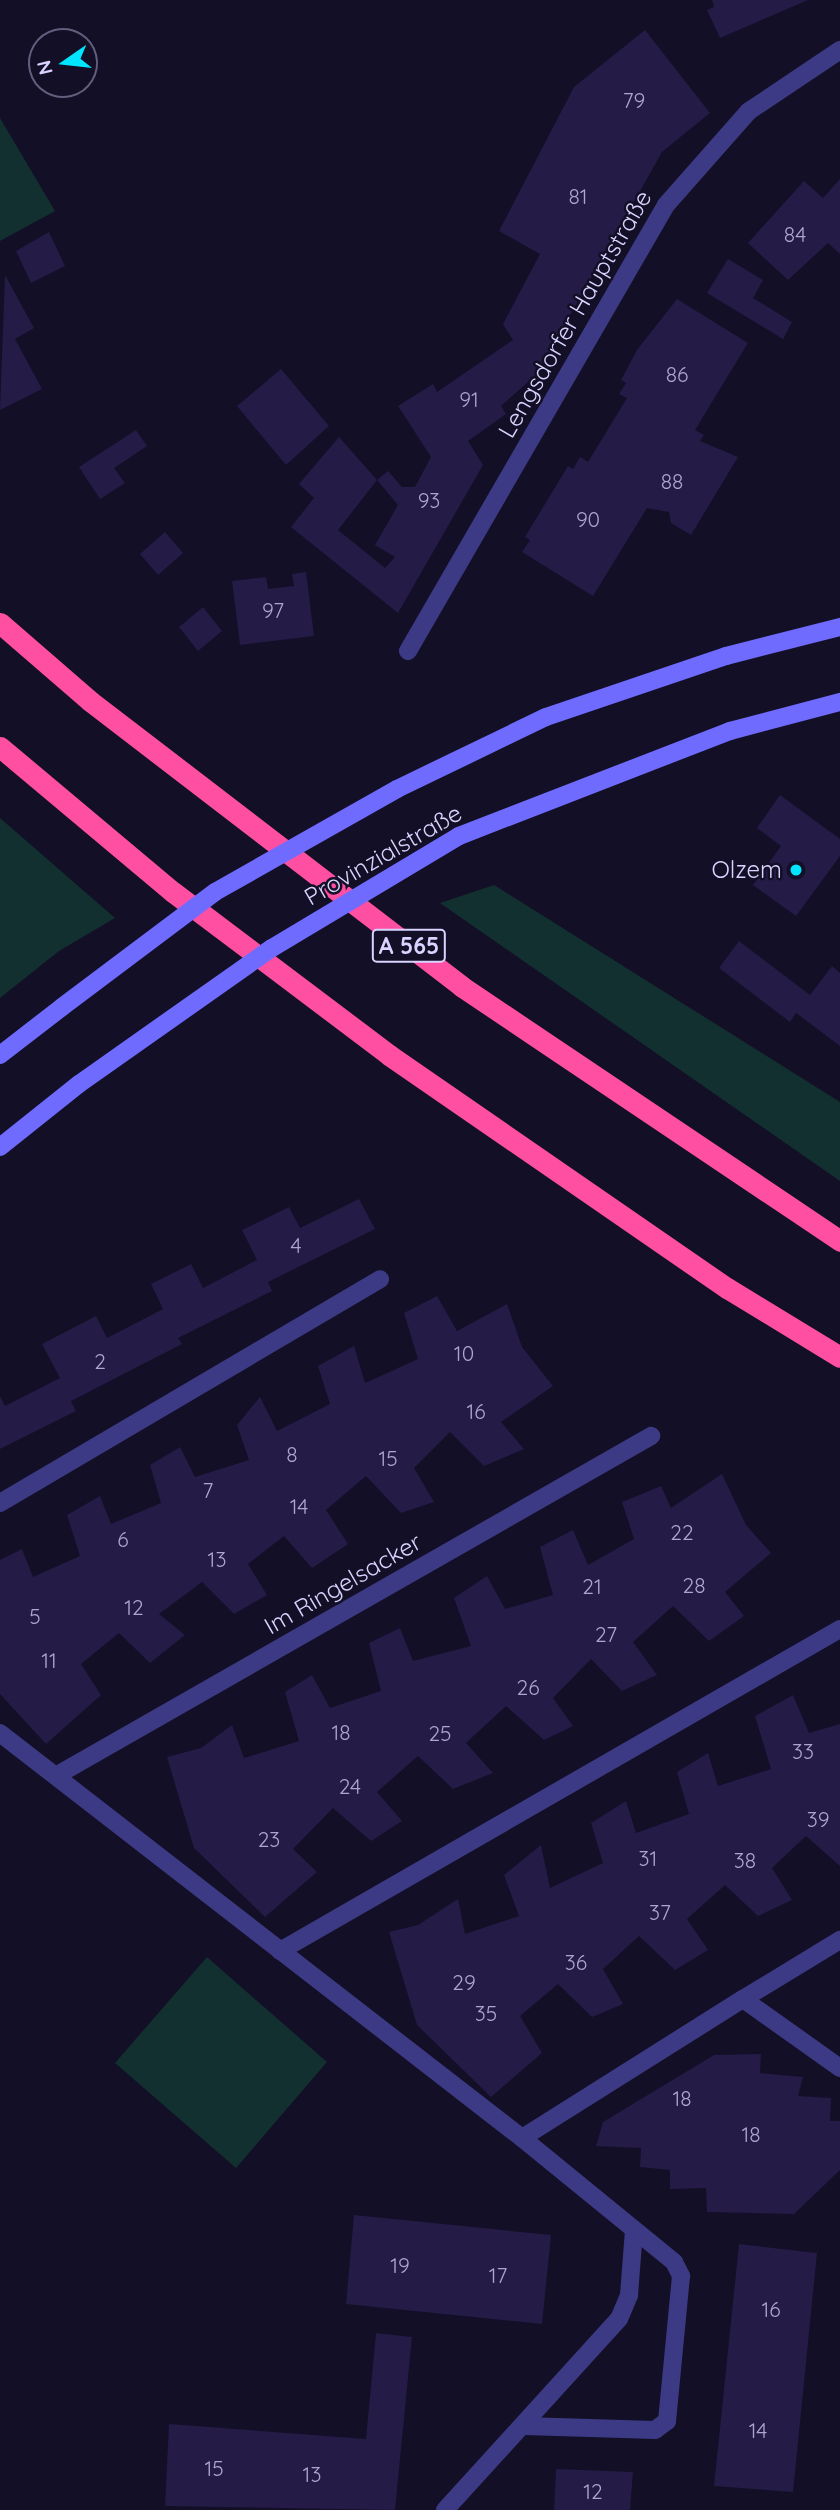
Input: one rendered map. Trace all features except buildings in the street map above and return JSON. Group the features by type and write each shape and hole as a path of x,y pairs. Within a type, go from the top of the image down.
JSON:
{"highway":[{"name":"A 565","path":"0,623 90,701 461,986 840,1241"},
{"path":"0,747 173,892 389,1055 727,1289 840,1357"}],"main road":[{"name":"Provinzialstraße","path":"0,1055 215,892 397,789 546,717 726,656 840,627"},
{"name":"Provinzialstraße","path":"0,1147 79,1084 272,948 459,836 730,731 840,702"}],"street":[{"name":"Lengsdorfer Hauptstraße","path":"408,651 666,205 749,111 840,50"},
{"path":"0,1503 380,1279"},
{"name":"Im Ringelsacker","path":"59,1774 651,1436"},
{"path":"280,1951 840,1629"},
{"path":"0,1733 59,1774 280,1951 522,2137 634,2230 681,2276 667,2421 654,2430 524,2427"},
{"path":"522,2137 840,1940"},
{"path":"743,1999 840,2068"},
{"path":"445,2510 524,2427 619,2319 629,2295 634,2230"}],"green space":[{"path":"0,118 55,211 0,241"},
{"path":"0,818 115,918 59,951 0,998"},
{"path":"494,885 840,1102 840,1181 440,903"},
{"path":"207,1957 327,2062 236,2168 115,2063"}],"place":[{"name":"Olzem","path":"796,870"}]}
